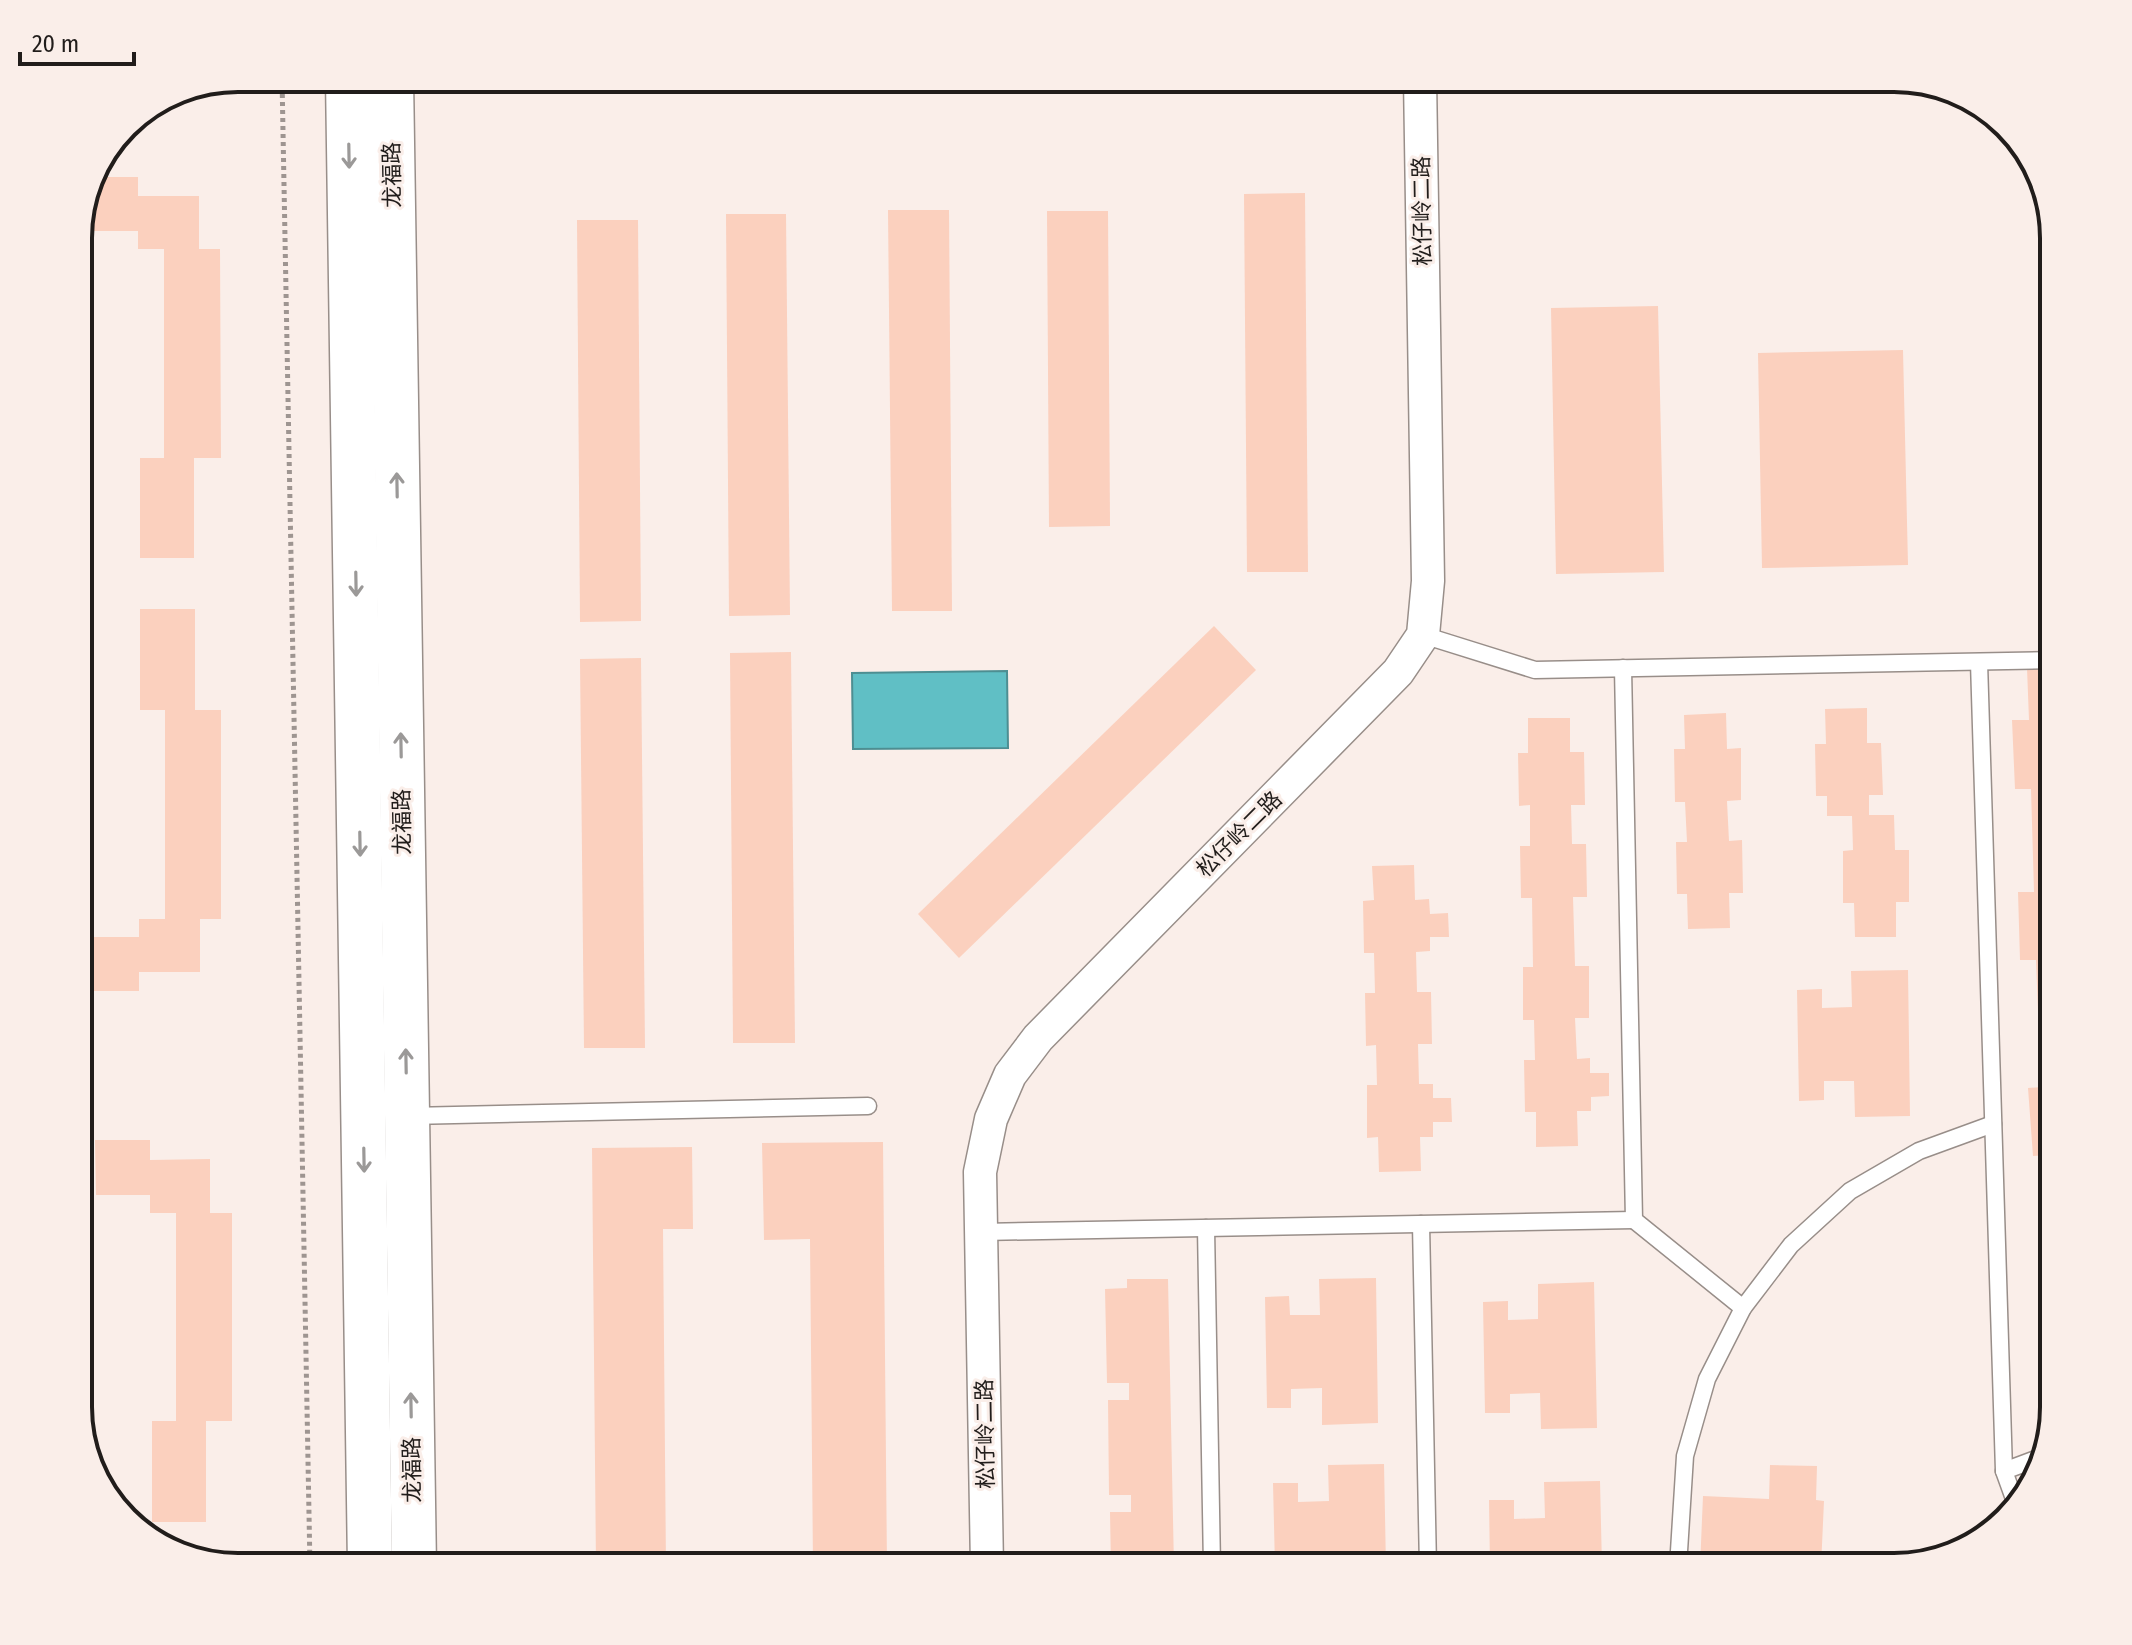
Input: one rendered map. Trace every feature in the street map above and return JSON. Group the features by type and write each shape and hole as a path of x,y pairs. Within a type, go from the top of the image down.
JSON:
{"street":[{"name":"龙福路","path":"348,92 385,1117 413,1553"},
{"name":"龙福路","path":"370,1553 385,1117 391,92"},
{"name":"松仔岭二路","path":"987,1553 980,1172 991,1119 1010,1075 1038,1038 1398,672 1423,635 1428,581 1420,92"}],"lane":[{"path":"1423,635 1535,670 2040,660"},
{"path":"1979,662 2004,1471 2012,1493"},
{"path":"1623,668 1634,1220"},
{"path":"385,1117 868,1106"},
{"path":"1679,1553 1685,1456 1707,1379 1743,1308 1791,1245 1850,1191 1919,1151 1993,1124"},
{"path":"982,1232 1634,1220 1743,1308"},
{"path":"1421,1224 1428,1553"},
{"path":"1206,1228 1212,1553"},
{"path":"2004,1471 2029,1462"}],"path":[{"path":"282,92 310,1553"}],"water":[{"path":"1007,671 1008,748 853,749 852,673"}],"building":[{"path":"106,177 138,177 138,196 199,196 199,249 220,249 221,458 194,458 194,558 140,558 140,458 164,458 164,249 138,249 138,231 92,231"},
{"path":"1305,193 1308,572 1247,572 1244,194"},
{"path":"888,210 949,210 952,611 892,611"},
{"path":"1047,211 1108,211 1110,526 1049,527"},
{"path":"726,214 786,214 790,615 729,616"},
{"path":"577,220 638,220 641,621 580,622"},
{"path":"1658,306 1664,572 1556,574 1551,308"},
{"path":"1903,350 1908,565 1762,568 1758,353"},
{"path":"140,609 195,609 195,710 221,710 221,919 200,919 200,972 139,972 139,991 92,991 92,937 139,937 139,919 165,919 165,710 140,710"},
{"path":"1214,626 1256,670 959,958 918,914"},
{"path":"791,652 795,1043 733,1043 730,653"},
{"path":"641,658 645,1048 584,1048 580,659"},
{"path":"2027,668 2040,668 2040,1011 2036,960 2020,960 2018,892 2034,892 2031,789 2015,789 2012,720 2029,720"},
{"path":"1867,708 1867,743 1881,743 1883,795 1869,795 1869,815 1894,815 1895,850 1909,850 1909,902 1896,902 1896,937 1855,937 1854,903 1843,903 1843,851 1853,850 1852,816 1827,816 1827,796 1816,796 1815,744 1826,744 1825,709"},
{"path":"1726,713 1727,749 1741,748 1741,800 1727,801 1729,841 1742,840 1743,893 1729,893 1730,928 1688,929 1687,894 1677,894 1676,842 1687,842 1685,802 1675,802 1674,749 1685,749 1684,715"},
{"path":"1528,718 1570,718 1570,752 1584,752 1585,805 1571,805 1572,844 1586,844 1587,897 1573,897 1575,966 1589,966 1589,1018 1575,1018 1577,1059 1590,1058 1590,1073 1609,1073 1609,1096 1591,1097 1591,1111 1577,1111 1578,1146 1536,1147 1536,1112 1525,1112 1524,1060 1535,1060 1534,1020 1523,1020 1523,967 1533,967 1532,898 1521,898 1520,846 1530,846 1530,805 1519,806 1518,753 1528,753"},
{"path":"1414,865 1415,900 1429,899 1430,914 1448,913 1449,937 1430,937 1430,951 1416,952 1417,992 1431,992 1432,1044 1418,1044 1419,1084 1433,1084 1433,1098 1451,1098 1452,1122 1433,1122 1433,1137 1420,1137 1421,1171 1379,1172 1378,1137 1367,1138 1367,1085 1377,1085 1376,1045 1366,1046 1365,993 1375,993 1374,953 1364,953 1363,901 1374,900 1372,866"},
{"path":"1908,970 1910,1116 1855,1117 1854,1081 1824,1081 1824,1100 1799,1101 1797,990 1822,989 1822,1008 1852,1007 1851,971"},
{"path":"2040,1087 2040,1156 2033,1156 2028,1088"},
{"path":"95,1140 150,1140 150,1160 210,1159 210,1213 232,1213 232,1421 206,1421 206,1522 152,1522 152,1421 176,1421 176,1213 150,1213 150,1195 96,1195"},
{"path":"883,1142 887,1553 813,1553 810,1239 764,1240 762,1143"},
{"path":"692,1147 693,1229 663,1229 666,1553 596,1553 592,1148"},
{"path":"1376,1278 1378,1423 1322,1425 1322,1388 1291,1389 1291,1408 1267,1408 1265,1297 1289,1296 1290,1315 1320,1315 1319,1279"},
{"path":"1127,1279 1168,1279 1174,1553 1111,1553 1110,1512 1131,1512 1131,1495 1109,1495 1108,1400 1129,1400 1129,1383 1107,1383 1105,1289 1127,1288"},
{"path":"1594,1282 1597,1428 1541,1429 1540,1393 1510,1394 1510,1413 1485,1413 1483,1302 1508,1301 1508,1320 1538,1319 1538,1284"},
{"path":"1384,1464 1386,1553 1275,1553 1273,1483 1298,1483 1298,1502 1329,1501 1328,1465"},
{"path":"1770,1465 1817,1466 1816,1500 1824,1501 1822,1553 1701,1553 1703,1496 1769,1499"},
{"path":"1600,1481 1602,1553 1490,1553 1489,1500 1514,1500 1514,1519 1545,1518 1544,1482"}]}
